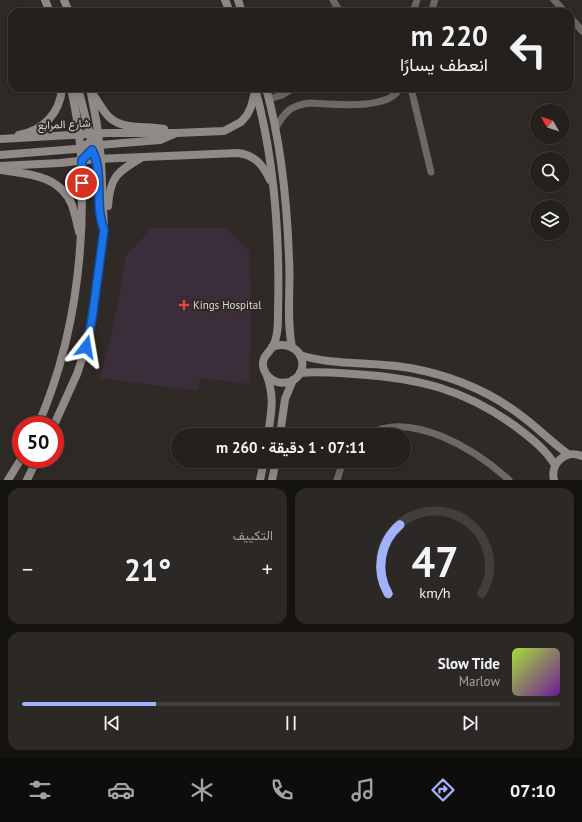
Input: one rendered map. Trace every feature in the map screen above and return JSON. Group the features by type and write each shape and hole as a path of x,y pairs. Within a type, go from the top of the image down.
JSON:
{"street":[{"path":"554,0 561,8"},
{"path":"574,22 582,31"},
{"path":"0,138 25,134 36,130 43,125 53,115 59,105 61,92"},
{"path":"42,416 51,394 64,352 75,294 81,240 82,160 72,92"},
{"path":"79,92 93,144 82,160"},
{"path":"90,92 98,133 176,133 219,131 234,127 247,115 251,107 254,92"},
{"path":"91,92 107,114 116,122 128,126 157,128 176,133"},
{"path":"256,92 267,137 277,241 279,293 278,329 272,347 267,352 263,362 264,372 271,385 273,400 269,428"},
{"path":"267,92 281,164 288,227 290,330 292,347"},
{"path":"269,99 287,92"},
{"path":"275,129 284,114 291,108 302,104 362,104 386,100 398,92"},
{"path":"412,92 431,172"},
{"name":"شارع المرابع","path":"93,144 98,133"},
{"name":"شارع المرابع","path":"93,144 98,133"},
{"path":"0,155 69,151 93,144 160,140 166,139 176,133"},
{"name":"شارع المرابع","path":"0,138 79,135 93,144 98,159 104,230"},
{"path":"0,166 98,159 244,153 257,160 263,166 273,188"},
{"path":"58,416 77,374 88,338 104,230 108,217 109,190 120,172 142,158"},
{"path":"0,170 46,178 59,187 64,192 72,206 81,240"},
{"path":"272,347 282,344 292,347 300,355 321,360 383,364 433,373 460,382 499,400 517,412 568,454"},
{"path":"281,428 285,398 293,380 300,373 302,367 300,355"},
{"path":"300,373 318,372 393,377 429,384 453,392 489,409 514,426 542,449 555,465"},
{"path":"267,376 276,382 288,382 293,380"},
{"path":"385,428 410,426 443,437 483,459 509,480"},
{"path":"554,480 553,471 558,460 568,454 582,456"},
{"path":"8,480 15,468"},
{"path":"27,480 33,468"},
{"path":"260,480 263,468"},
{"path":"272,480 275,468"},
{"path":"340,480 337,480 341,468"}],"shaded area":[{"name":"Kings Hospital","path":"152,228 225,228 249,251 251,318 249,384 201,378 198,391 100,378 111,336 125,257"}],"place":[{"name":"Kings Hospital","path":"184,305"}],"route":[{"path":"82,183 82,160 92,150 96,159 99,210 104,230 92,319 86,347"}]}
